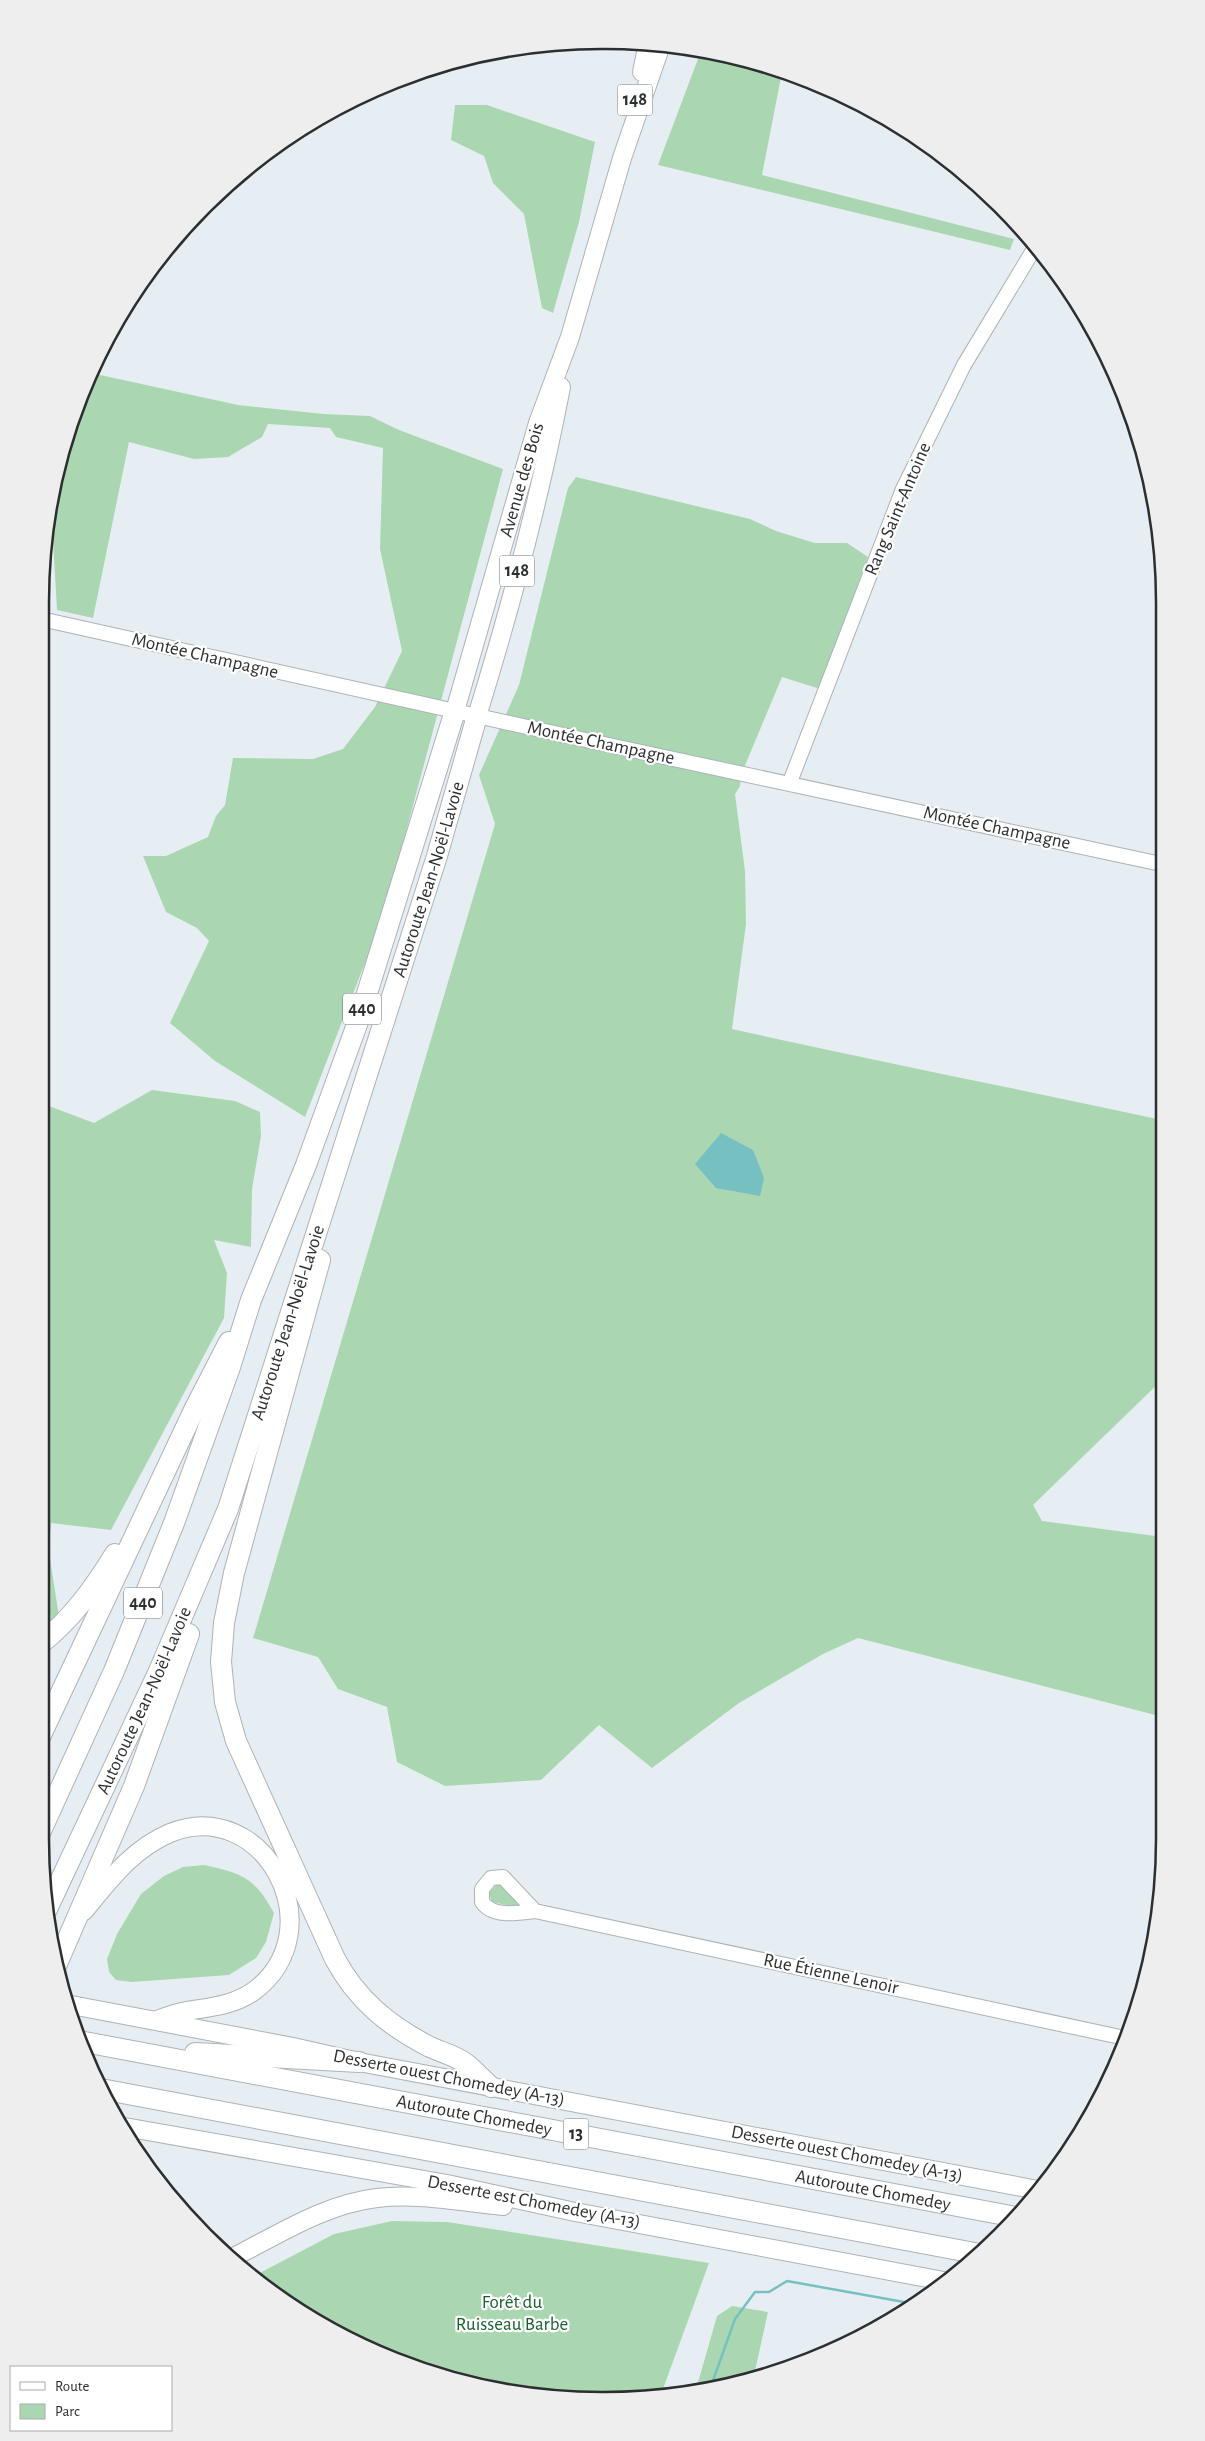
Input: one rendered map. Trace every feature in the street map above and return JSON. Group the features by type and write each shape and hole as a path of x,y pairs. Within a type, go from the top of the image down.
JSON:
{"highway":[{"name":"Autoroute Jean-Noël-Lavoie","path":"49,1813 114,1671 153,1578 205,1439 251,1300 306,1165 363,1007 455,711"},
{"name":"Autoroute Jean-Noël-Lavoie","path":"52,1898 159,1671 228,1509 438,856 477,716"},
{"path":"354,1117 312,1292 232,1582 222,1637 223,1689 232,1729 245,1764 335,1959 349,1983 371,2008 389,2023 419,2041 464,2062 491,2086"},
{"path":"49,1718 217,1362 251,1300"},
{"path":"49,1636 70,1617 89,1595 163,1476"},
{"path":"61,1955 139,1774 193,1622 228,1509"},
{"name":"Autoroute Chomedey","path":"88,2042 1008,2215"},
{"path":"136,2051 246,2054 360,2062"},
{"name":"13","path":"110,2091 971,2252"}],"main road":[{"name":"Avenue des Bois","path":"622,158 646,51"},
{"name":"Avenue des Bois","path":"455,711 538,423 570,337 622,158 659,52"},
{"name":"Avenue des Bois","path":"477,716 509,604 547,452 570,337"},
{"path":"79,1917 117,1872 136,1853 152,1842 177,1831 204,1828 233,1834 252,1844 273,1866 286,1891 290,1919 283,1953 268,1977 254,1990 232,2003 202,2011 182,2012 155,2021"},
{"name":"Desserte ouest Chomedey (A-13)","path":"75,2006 293,2047 360,2062 1032,2189"},
{"name":"Desserte est Chomedey (A-13)","path":"131,2128 428,2181 575,2212 937,2280"},
{"path":"238,2256 327,2211 376,2198 411,2198 575,2212"}],"street":[{"name":"Rang Saint-Antoine","path":"790,782 903,489 964,365 1032,253"},
{"name":"Montée Champagne","path":"49,621 730,772 790,782 1156,863"},
{"name":"Rue Étienne Lenoir","path":"535,1911 1119,2037"}],"green space":[{"path":"699,57 711,59 781,78 762,175 1014,239 1010,250 658,165"},
{"path":"455,105 487,105 595,142 579,222 553,313 542,308 524,214 493,183 484,156 451,140"},
{"path":"98,375 238,405 324,414 370,416 399,430 503,469 384,914 305,1117 215,1061 170,1023 209,941 197,928 166,912 143,856 166,856 208,837 216,816 225,805 233,758 313,759 343,749 375,707 402,651 380,549 383,448 336,437 330,428 268,424 262,437 228,457 194,459 129,442 93,618 57,610 53,534 59,494 78,425"},
{"path":"576,477 750,519 776,531 815,543 847,543 868,557 820,689 782,677 741,775 740,786 735,794 745,871 746,924 732,1029 1156,1119 1156,1386 1033,1505 1042,1521 1156,1536 1156,1715 858,1638 823,1654 739,1703 652,1768 599,1725 541,1780 445,1786 397,1762 387,1707 338,1689 318,1657 253,1638 495,824 479,775 519,685 568,488"},
{"path":"152,1090 235,1101 260,1112 261,1136 252,1189 251,1247 214,1240 227,1273 224,1318 111,1530 51,1523 49,1552 49,1106 94,1123"},
{"path":"49,1552 59,1617 49,1626"},
{"path":"204,1865 238,1874 246,1879 260,1892 274,1913 266,1942 256,1958 229,1975 132,1982 116,1980 109,1972 107,1959 117,1934 141,1894 164,1876 183,1867"},
{"path":"496,1885 502,1885 520,1903 516,1907 492,1902 489,1893"},
{"name":"Forêt du Ruisseau Barbe","path":"392,2221 447,2222 709,2263 663,2389 602,2392 566,2391 494,2382 425,2363 391,2350 326,2318 259,2273 334,2234"},
{"name":"Forêt du Ruisseau Barbe","path":"732,2306 768,2312 755,2370 698,2384 717,2316"}],"water":[{"path":"721,1133 753,1150 764,1178 760,1196 716,1188 695,1164"}],"waterway":[{"path":"713,2382 735,2319 755,2292 769,2292 787,2281 905,2302"}]}
